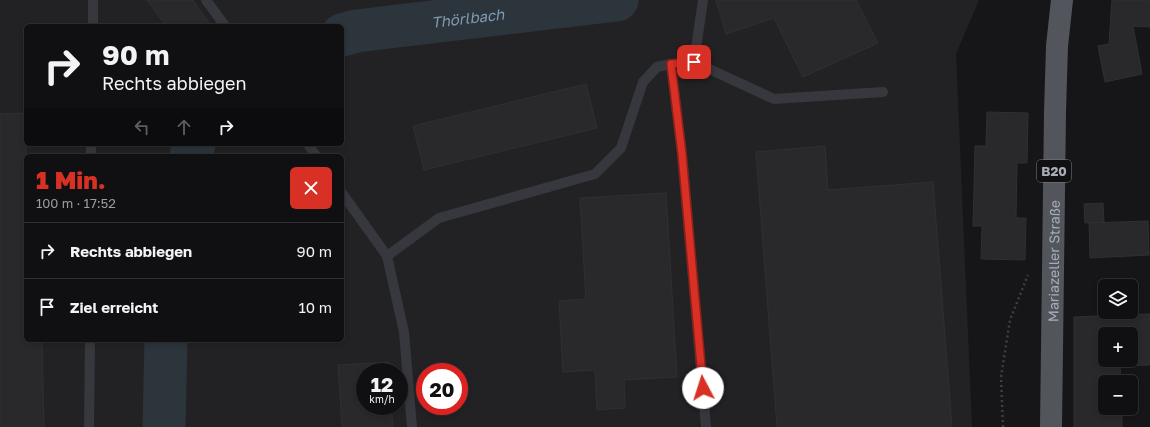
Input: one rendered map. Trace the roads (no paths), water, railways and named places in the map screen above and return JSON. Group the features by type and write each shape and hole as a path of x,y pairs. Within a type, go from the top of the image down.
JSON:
{"main road":[{"name":"Mariazeller Straße","path":"1051,427 1055,105 1057,46 1062,0"}],"lane":[{"path":"93,0 93,24"},
{"path":"206,0 224,24"},
{"path":"694,62 703,0"},
{"path":"387,256 439,218 595,174 621,148 643,82 658,68 671,64 694,62 774,99 883,92"},
{"path":"671,64 682,154 706,427"},
{"path":"344,196 387,256 404,332 412,427"},
{"path":"89,427 90,342"}],"waterway":[{"name":"Thörlbach","path":"344,34 356,31 617,0"},
{"name":"Thörlbach","path":"192,154 194,146"},
{"name":"Thörlbach","path":"164,427 166,342"}]}
